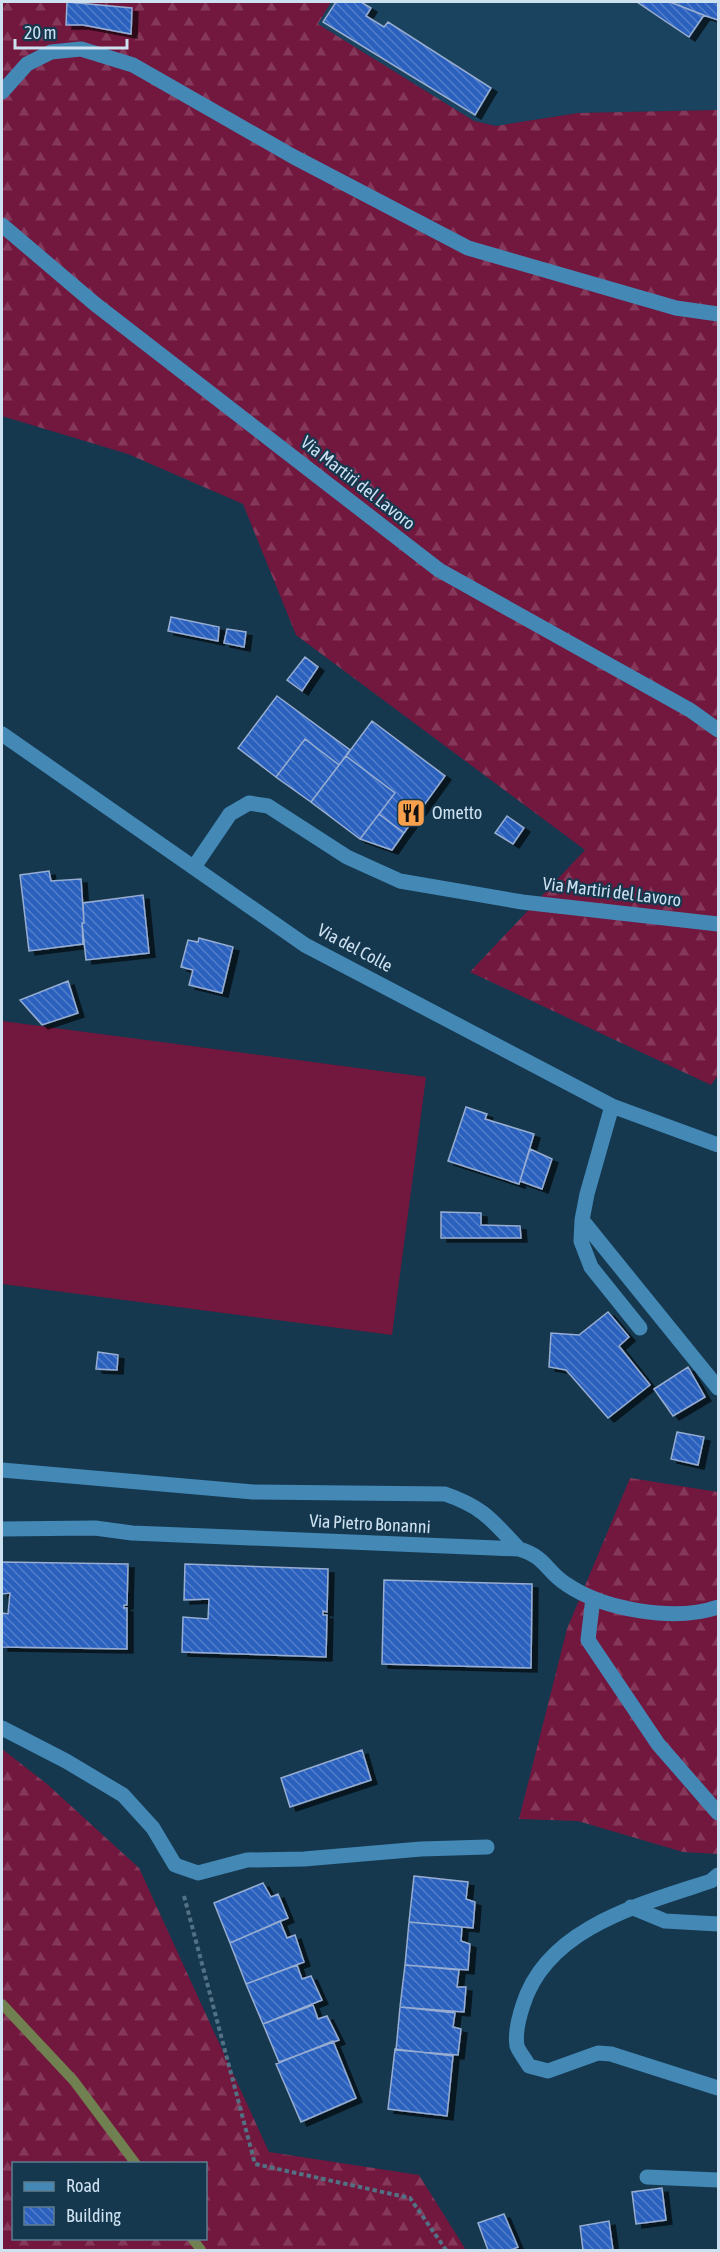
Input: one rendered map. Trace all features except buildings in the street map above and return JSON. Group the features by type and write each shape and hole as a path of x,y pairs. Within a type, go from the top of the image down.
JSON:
{"street":[{"path":"2,92 27,64 51,52 81,49 133,65 294,157 468,248 676,308 718,314"},
{"name":"Via Martiri del Lavoro","path":"2,225 95,304 439,570 690,710 718,730"},
{"name":"Via del Colle","path":"2,734 305,945 612,1106 718,1145"},
{"name":"Via Martiri del Lavoro","path":"194,867 230,814 249,803 268,806 347,857 400,881 522,902 718,924"},
{"path":"612,1106 587,1194 581,1241 591,1267 640,1328"},
{"path":"582,1220 718,1388"},
{"path":"2,1470 253,1492 445,1494 469,1502 487,1514 519,1549"},
{"name":"Via Pietro Bonanni","path":"2,1529 95,1528 155,1534 519,1549 535,1554 566,1584 610,1604 669,1615 718,1607"},
{"path":"593,1598 588,1640 658,1744 718,1813"},
{"path":"2,1728 66,1761 123,1795 153,1828 175,1865 198,1872 247,1860 304,1859 421,1849 487,1847"},
{"path":"718,1875 711,1881 631,1907 568,1942 544,1962 528,1989 519,2018 517,2046 529,2066 548,2071 598,2053 611,2054 718,2088"},
{"path":"631,1907 665,1921 718,1924"},
{"path":"648,2177 718,2180"}],"path":[{"path":"175,1865 255,2164 410,2198 446,2250"}],"shaded area":[{"path":"331,2 718,2 718,110 578,113 496,126 474,121 317,24"}],"green space":[{"path":"2,2 331,2 318,24 474,121 496,126 578,113 718,110 718,1075 711,1085 470,972 585,850 296,635 243,504 128,454 2,416"},
{"path":"2,1021 426,1077 392,1335 2,1284"},
{"path":"630,1478 718,1492 718,1854 683,1852 578,1821 519,1819 567,1629"},
{"path":"2,1749 47,1784 139,1868 269,2152 419,2175 466,2250 2,2250"}],"waterway":[{"path":"2,2004 74,2081 135,2162"},
{"path":"194,2240 201,2250"}],"place":[{"name":"Ometto","path":"411,813"}]}
